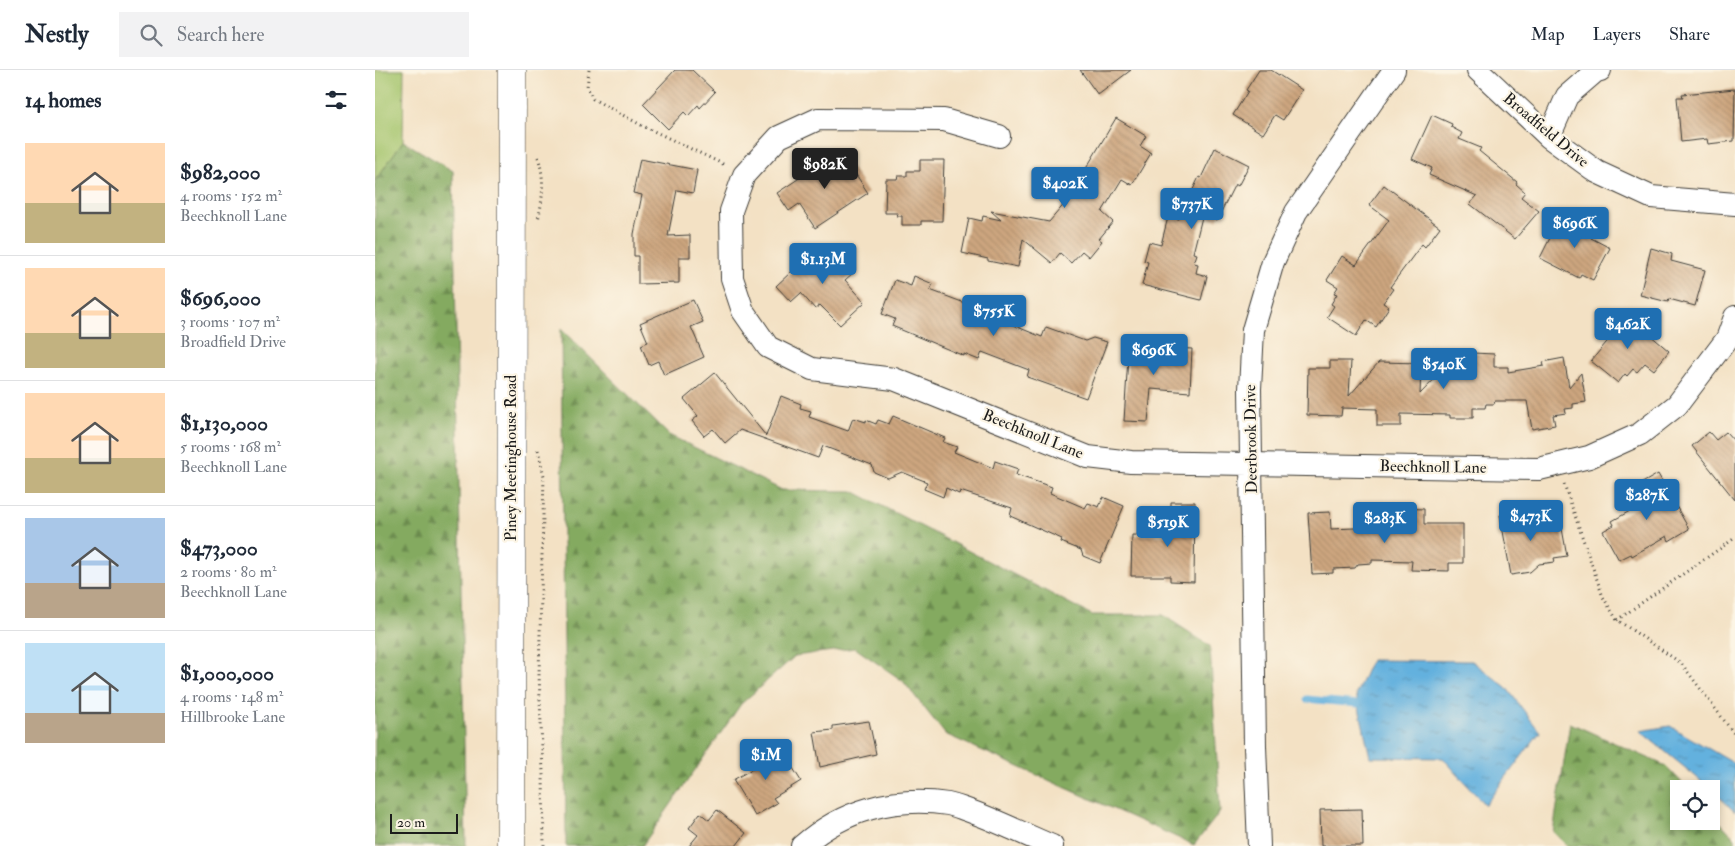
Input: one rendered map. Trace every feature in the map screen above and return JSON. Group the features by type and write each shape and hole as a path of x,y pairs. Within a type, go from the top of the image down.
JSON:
{"main road":[{"name":"Piney Meetinghouse Road","path":"511,846 512,70"}],"street":[{"name":"Deerbrook Drive","path":"1259,846 1255,746 1250,389 1253,330 1273,262 1296,212 1394,70"},
{"name":"Broadfield Drive","path":"1478,70 1549,137 1597,172 1651,198 1735,204"},
{"path":"1549,137 1567,96 1596,71 1600,70"},
{"name":"Beechknoll Lane","path":"999,136 944,120 818,119 779,137 744,175 731,211 732,278 743,311 769,347 812,369 894,379 1088,457 1131,462 1539,469 1589,457 1640,434 1677,405 1727,339 1735,317"},
{"path":"802,846 816,834 855,812 899,802 949,804 987,817 1047,845"}],"path":[{"path":"589,70 587,87 593,99 641,125 726,165"},
{"path":"1557,465 1603,598 1617,620 1681,663 1735,735"},
{"path":"1617,620 1735,538"}],"green space":[{"path":"375,70 404,70 403,141 375,181"},
{"path":"403,141 453,171 466,846 375,846 375,181"},
{"path":"561,329 669,435 782,490 853,491 1092,615 1163,615 1210,646 1220,812 1194,845 945,734 903,681 855,648 795,656 741,704 642,846 566,846"},
{"path":"1570,723 1666,766 1679,780 1670,780 1670,830 1720,830 1720,822 1735,838 1735,846 1567,846 1553,832"}],"water":[{"path":"1371,660 1472,661 1506,687 1540,732 1485,805 1443,758 1370,757 1356,694"},
{"path":"1670,726 1735,764 1735,812 1720,798 1720,780 1700,780 1640,731"}],"building":[{"path":"675,70 692,70 715,92 700,108 698,105 688,116 684,112 668,129 643,104"},
{"path":"1080,70 1131,70 1098,95"},
{"path":"1259,70 1271,70 1302,90 1283,120 1275,115 1263,134 1233,115"},
{"path":"1735,89 1734,141 1708,144 1707,139 1681,142 1677,97 1683,97 1682,94"},
{"path":"1432,115 1452,124 1451,127 1462,133 1459,139 1481,148 1479,151 1517,182 1516,184 1525,192 1521,197 1539,211 1515,239 1470,204 1477,196 1429,175 1432,168 1412,159"},
{"path":"1116,118 1146,136 1140,146 1151,153 1132,185 1122,179 1102,212 1113,222 1099,239 1102,241 1089,257 1082,251 1071,263 1060,253 1052,263 1023,239 1018,267 962,253 969,218 982,221 983,216 1001,220 991,211 1049,222 1089,175 1084,172"},
{"path":"1215,148 1249,165 1238,186 1235,184 1217,220 1203,213 1193,253 1197,254 1194,263 1198,264 1196,273 1207,276 1201,300 1142,285 1148,262 1144,261 1149,242 1161,245 1168,217 1179,219"},
{"path":"842,153 868,193 815,228 799,204 789,211 777,193 831,157 832,159"},
{"path":"640,159 697,170 693,193 677,190 668,236 690,235 690,257 679,257 679,283 638,284 638,256 634,256 634,234 642,195 633,193"},
{"path":"920,160 944,160 942,221 921,221 921,225 902,225 902,216 897,216 898,213 885,213 886,179 897,179 898,176 907,176 907,171 920,171"},
{"path":"1384,185 1440,227 1425,247 1422,244 1390,287 1393,289 1383,303 1389,307 1376,327 1366,320 1356,336 1327,317 1334,306 1331,304 1337,294 1334,293 1338,287 1327,280 1342,256 1356,265 1389,220 1369,205"},
{"path":"1562,214 1583,225 1581,227 1593,233 1591,238 1610,248 1593,280 1581,274 1579,278 1540,258"},
{"path":"821,244 836,260 839,257 853,273 845,280 865,302 840,325 820,305 815,309 801,293 791,302 776,286"},
{"path":"1651,248 1672,254 1671,261 1705,270 1695,306 1669,299 1668,302 1640,295"},
{"path":"914,276 933,284 930,290 994,314 993,317 1042,337 1046,327 1085,341 1093,338 1107,342 1086,398 1027,377 1029,370 982,352 979,360 964,354 964,356 892,326 895,319 882,314 895,280 911,286"},
{"path":"693,300 703,322 691,327 704,357 664,375 658,361 649,365 641,345 648,342 640,323"},
{"path":"1623,312 1669,351 1654,370 1645,363 1637,372 1633,369 1627,376 1625,374 1618,383 1591,361 1611,337 1609,327"},
{"path":"1129,341 1153,342 1153,347 1192,349 1190,392 1151,389 1148,422 1124,421"},
{"path":"1473,353 1494,354 1494,367 1508,367 1508,372 1544,366 1543,362 1564,358 1569,387 1581,373 1586,402 1573,404 1573,408 1565,409 1566,413 1553,415 1555,425 1532,429 1527,401 1495,401 1494,404 1486,404 1485,408 1473,408 1473,418 1450,418 1450,415 1401,414 1401,426 1377,426 1377,409 1342,408 1341,416 1307,415 1308,368 1330,368 1330,361 1351,361 1349,396 1379,362 1421,363 1420,394 1455,358 1473,358"},
{"path":"715,373 766,436 781,396 801,404 800,408 811,411 809,417 848,431 853,418 876,424 878,420 889,424 893,416 945,438 943,442 957,447 954,452 993,468 995,461 1018,469 1016,475 1052,487 1050,493 1085,508 1088,503 1099,507 1103,497 1124,506 1100,563 1083,556 1081,550 1061,542 1062,539 1010,516 1012,508 960,491 959,494 946,488 943,497 924,489 927,482 902,472 888,478 874,472 872,465 823,446 818,458 740,430 725,443 713,429 704,436 692,421 698,416 684,399"},
{"path":"1709,432 1716,440 1726,432 1735,442 1735,500 1692,446"},
{"path":"1658,474 1689,529 1669,541 1667,536 1632,556 1631,554 1619,560 1603,531 1614,525 1612,521 1646,502 1637,486"},
{"path":"1171,502 1195,502 1194,582 1170,581 1170,576 1131,576 1132,535 1171,536"},
{"path":"1400,508 1424,509 1424,524 1463,524 1463,563 1449,563 1449,571 1411,570 1412,561 1372,560 1372,563 1358,564 1355,568 1333,569 1333,573 1312,574 1308,513 1330,512 1331,529 1400,526"},
{"path":"1523,511 1525,521 1539,519 1539,522 1548,521 1549,525 1561,523 1567,556 1554,558 1555,562 1539,564 1530,572 1511,575 1500,515"},
{"path":"869,721 876,754 820,767 814,732 833,730 833,726"},
{"path":"767,750 772,758 783,752 801,781 773,798 777,803 755,816 733,780 752,769 748,762"},
{"path":"1362,809 1363,846 1321,846 1320,810"},
{"path":"717,810 746,833 736,846 689,846 698,835 689,828 700,813 709,820"}],"waterway":[{"path":"1307,699 1358,704"}]}
